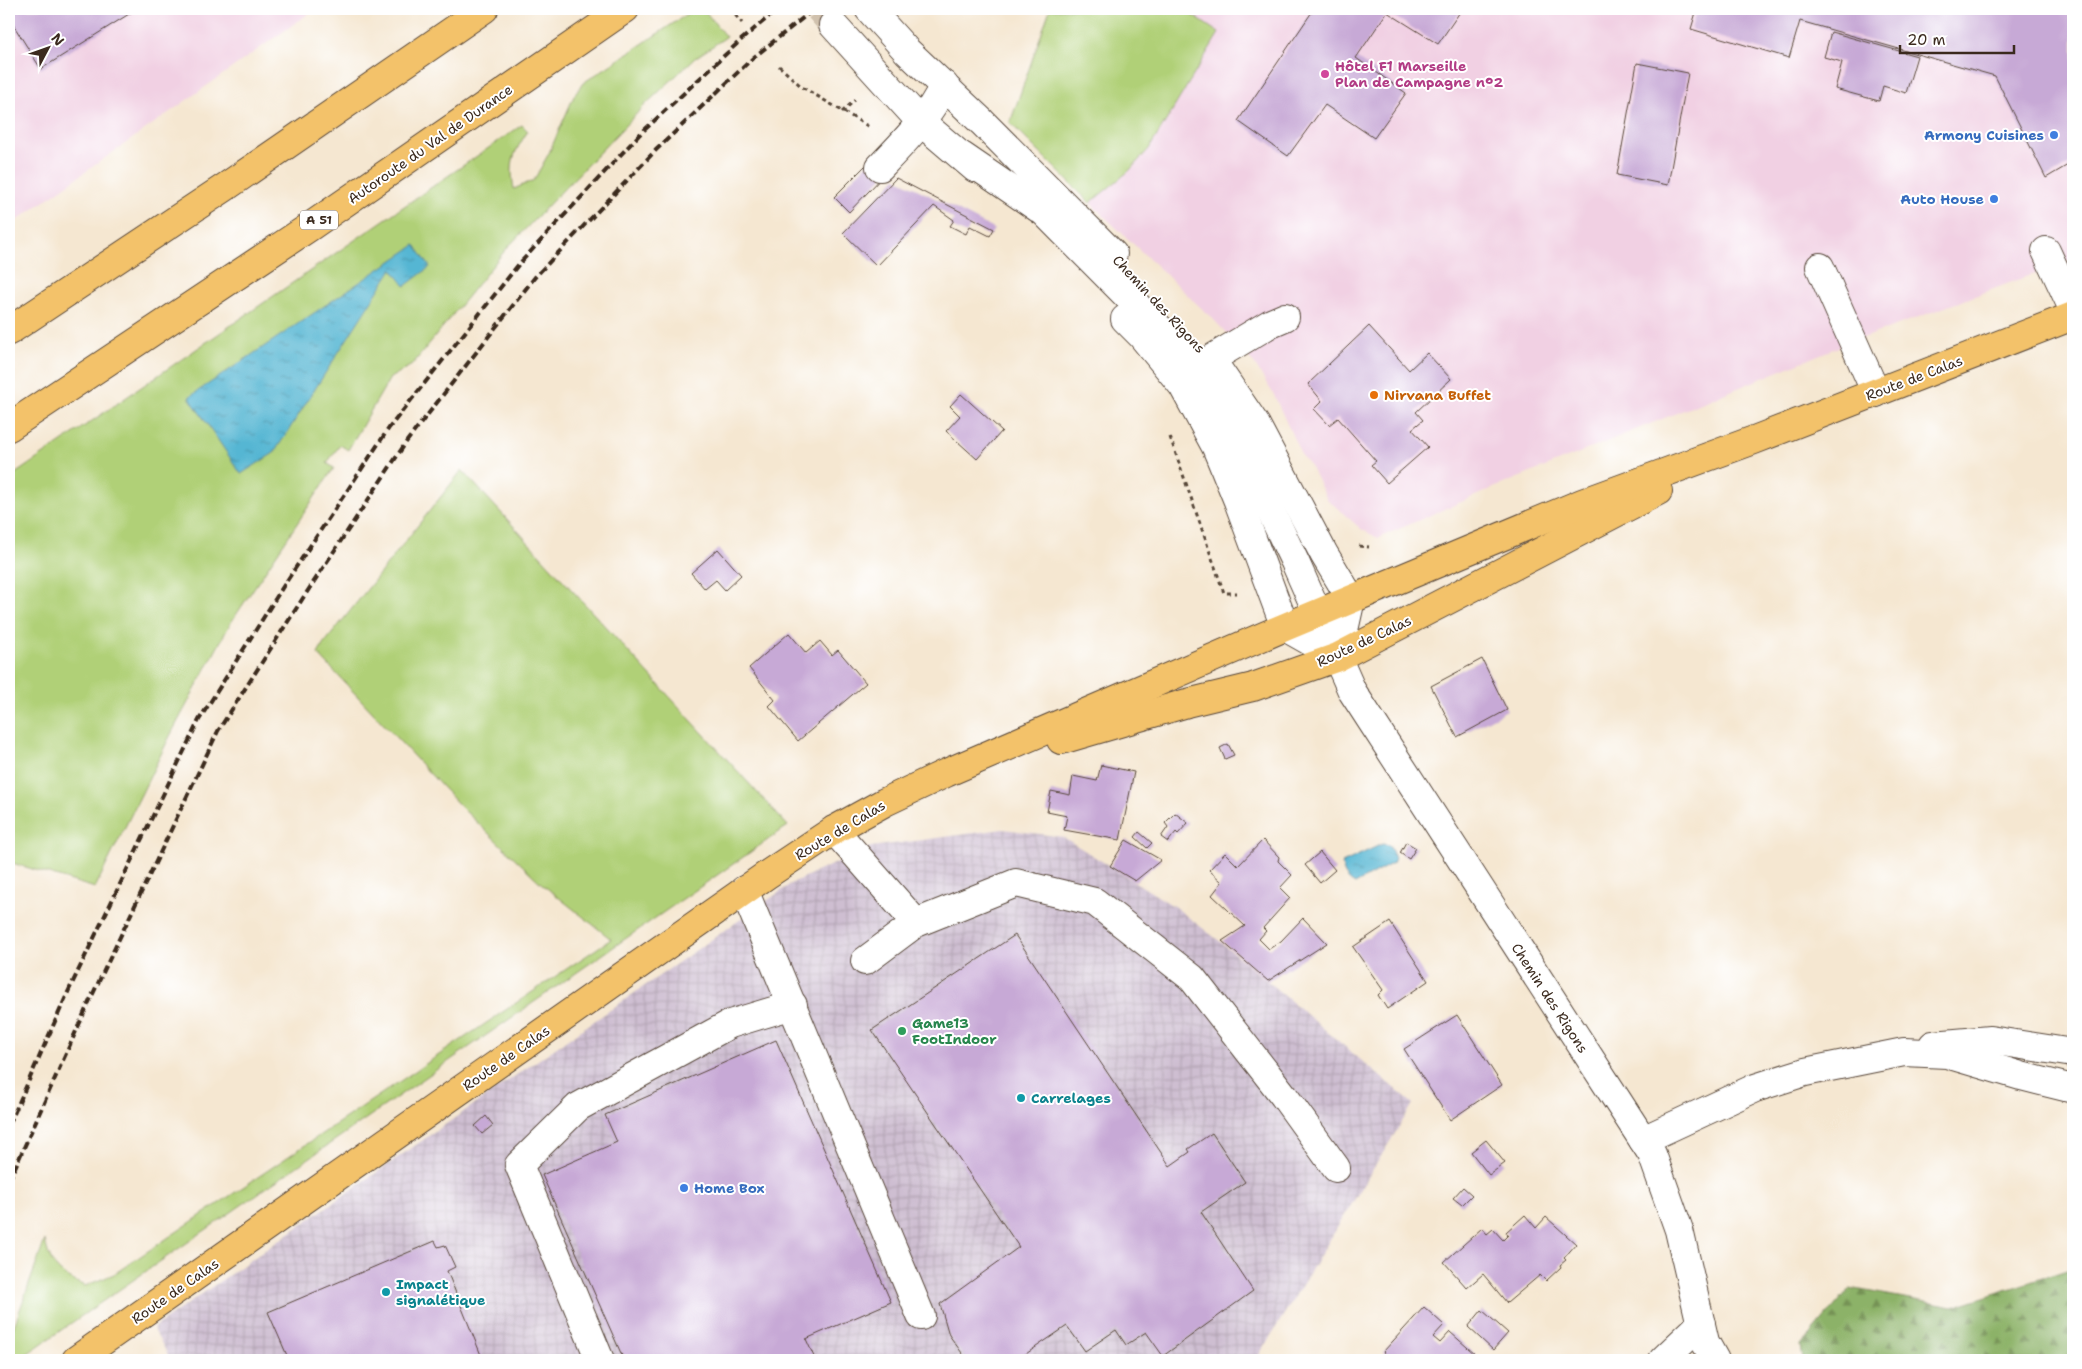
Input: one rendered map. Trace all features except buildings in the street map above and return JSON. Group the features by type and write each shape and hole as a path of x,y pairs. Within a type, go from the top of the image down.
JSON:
{"main road":[{"path":"9,331 226,186 484,9"},
{"name":"Autoroute du Val de Durance","path":"9,427 319,220 626,9"},
{"name":"Route de Calas","path":"76,1360 744,890 834,830 885,802 1286,627 1582,503 1754,440 2073,316"},
{"name":"Route de Calas","path":"946,774 1187,703 1253,687 1338,657 1754,440"}],"street":[{"name":"Chemin des Rigons","path":"870,9 907,51 944,84 1110,252 1172,315 1211,359 1256,424 1324,554 1352,599"},
{"name":"Chemin des Rigons","path":"833,24 921,122 962,156 1142,336 1182,386 1216,447 1286,627"},
{"path":"880,167 935,104 944,84"},
{"name":"Chemin des Rigons","path":"962,156 1044,212 1168,337 1197,372 1223,411 1338,657 1352,691 1652,1154 1679,1230 1705,1342 1715,1360"},
{"path":"2046,251 2073,310"},
{"path":"1820,267 1876,393"},
{"path":"1211,359 1271,323 1285,317"},
{"path":"1286,627 1338,657 1352,599"},
{"path":"834,830 916,923"},
{"path":"865,961 916,923 1016,883 1095,902 1192,978 1284,1096 1336,1168"},
{"path":"744,890 922,1316"},
{"path":"600,1360 519,1165 578,1107 730,1024 793,1005"},
{"path":"1643,1140 1755,1088 1806,1072 1936,1045 1990,1040 2073,1054"},
{"path":"1904,1052 1947,1054 2073,1089"},
{"path":"1663,1360 1701,1324"}],"path":[{"path":"730,9 742,23"},
{"path":"779,66 802,87 900,146"},
{"path":"1167,428 1224,593"}],"shaded area":[{"path":"9,9 315,9 9,226"},
{"path":"1178,9 2073,9 2073,259 1828,351 1491,489 1378,538 1361,529 1327,499 1308,462 1302,457 1274,395 1253,362 1215,321 1090,203 1135,158"},
{"path":"1003,829 1063,837 1175,907 1222,943 1413,1104 1256,1360 171,1360 153,1328 794,882 871,847"}],"green space":[{"path":"695,9 706,9 704,10 726,37 695,58 646,104 507,248 412,365 390,378 348,450 340,445 327,463 334,468 230,624 170,736 95,888 9,862 9,478 522,125 528,131 516,152 512,164 514,189 534,180 549,153 574,96 583,83"},
{"path":"1050,9 1183,9 1219,33 1149,149 1129,171 1090,203 1010,123"},
{"path":"462,470 788,826 21,1358 9,1351 9,1340 45,1240 53,1264 63,1274 76,1282 85,1286 114,1274 611,939 543,885 463,809 318,654 323,645"},
{"path":"2073,1268 2073,1360 1803,1360 1801,1346 1850,1288 1953,1307"}],"water":[{"path":"415,245 430,267 405,286 392,269 274,453 241,474 189,397"},
{"path":"1382,844 1389,845 1395,858 1393,863 1355,884 1349,880 1344,873 1342,863"}],"tunnel":[{"path":"819,9 833,25"}],"railway":[{"path":"9,1125 69,990 199,720 284,585 389,428 519,264 640,134 741,40 778,9"},
{"path":"9,1181 90,1000 218,731 407,441 535,277 656,150 754,57 814,9"}],"place":[{"name":"Hôtel F1 Marseille Plan de Campagne n°2","path":"1325,74"},
{"name":"Armony Cuisines","path":"2054,135"},
{"name":"Auto House","path":"1994,199"},
{"name":"Nirvana Buffet","path":"1374,395"},
{"name":"Game13 FootIndoor","path":"902,1031"},
{"name":"Carrelages","path":"1021,1098"},
{"name":"Home Box","path":"684,1188"},
{"name":"Impact signalétique","path":"386,1292"}]}
